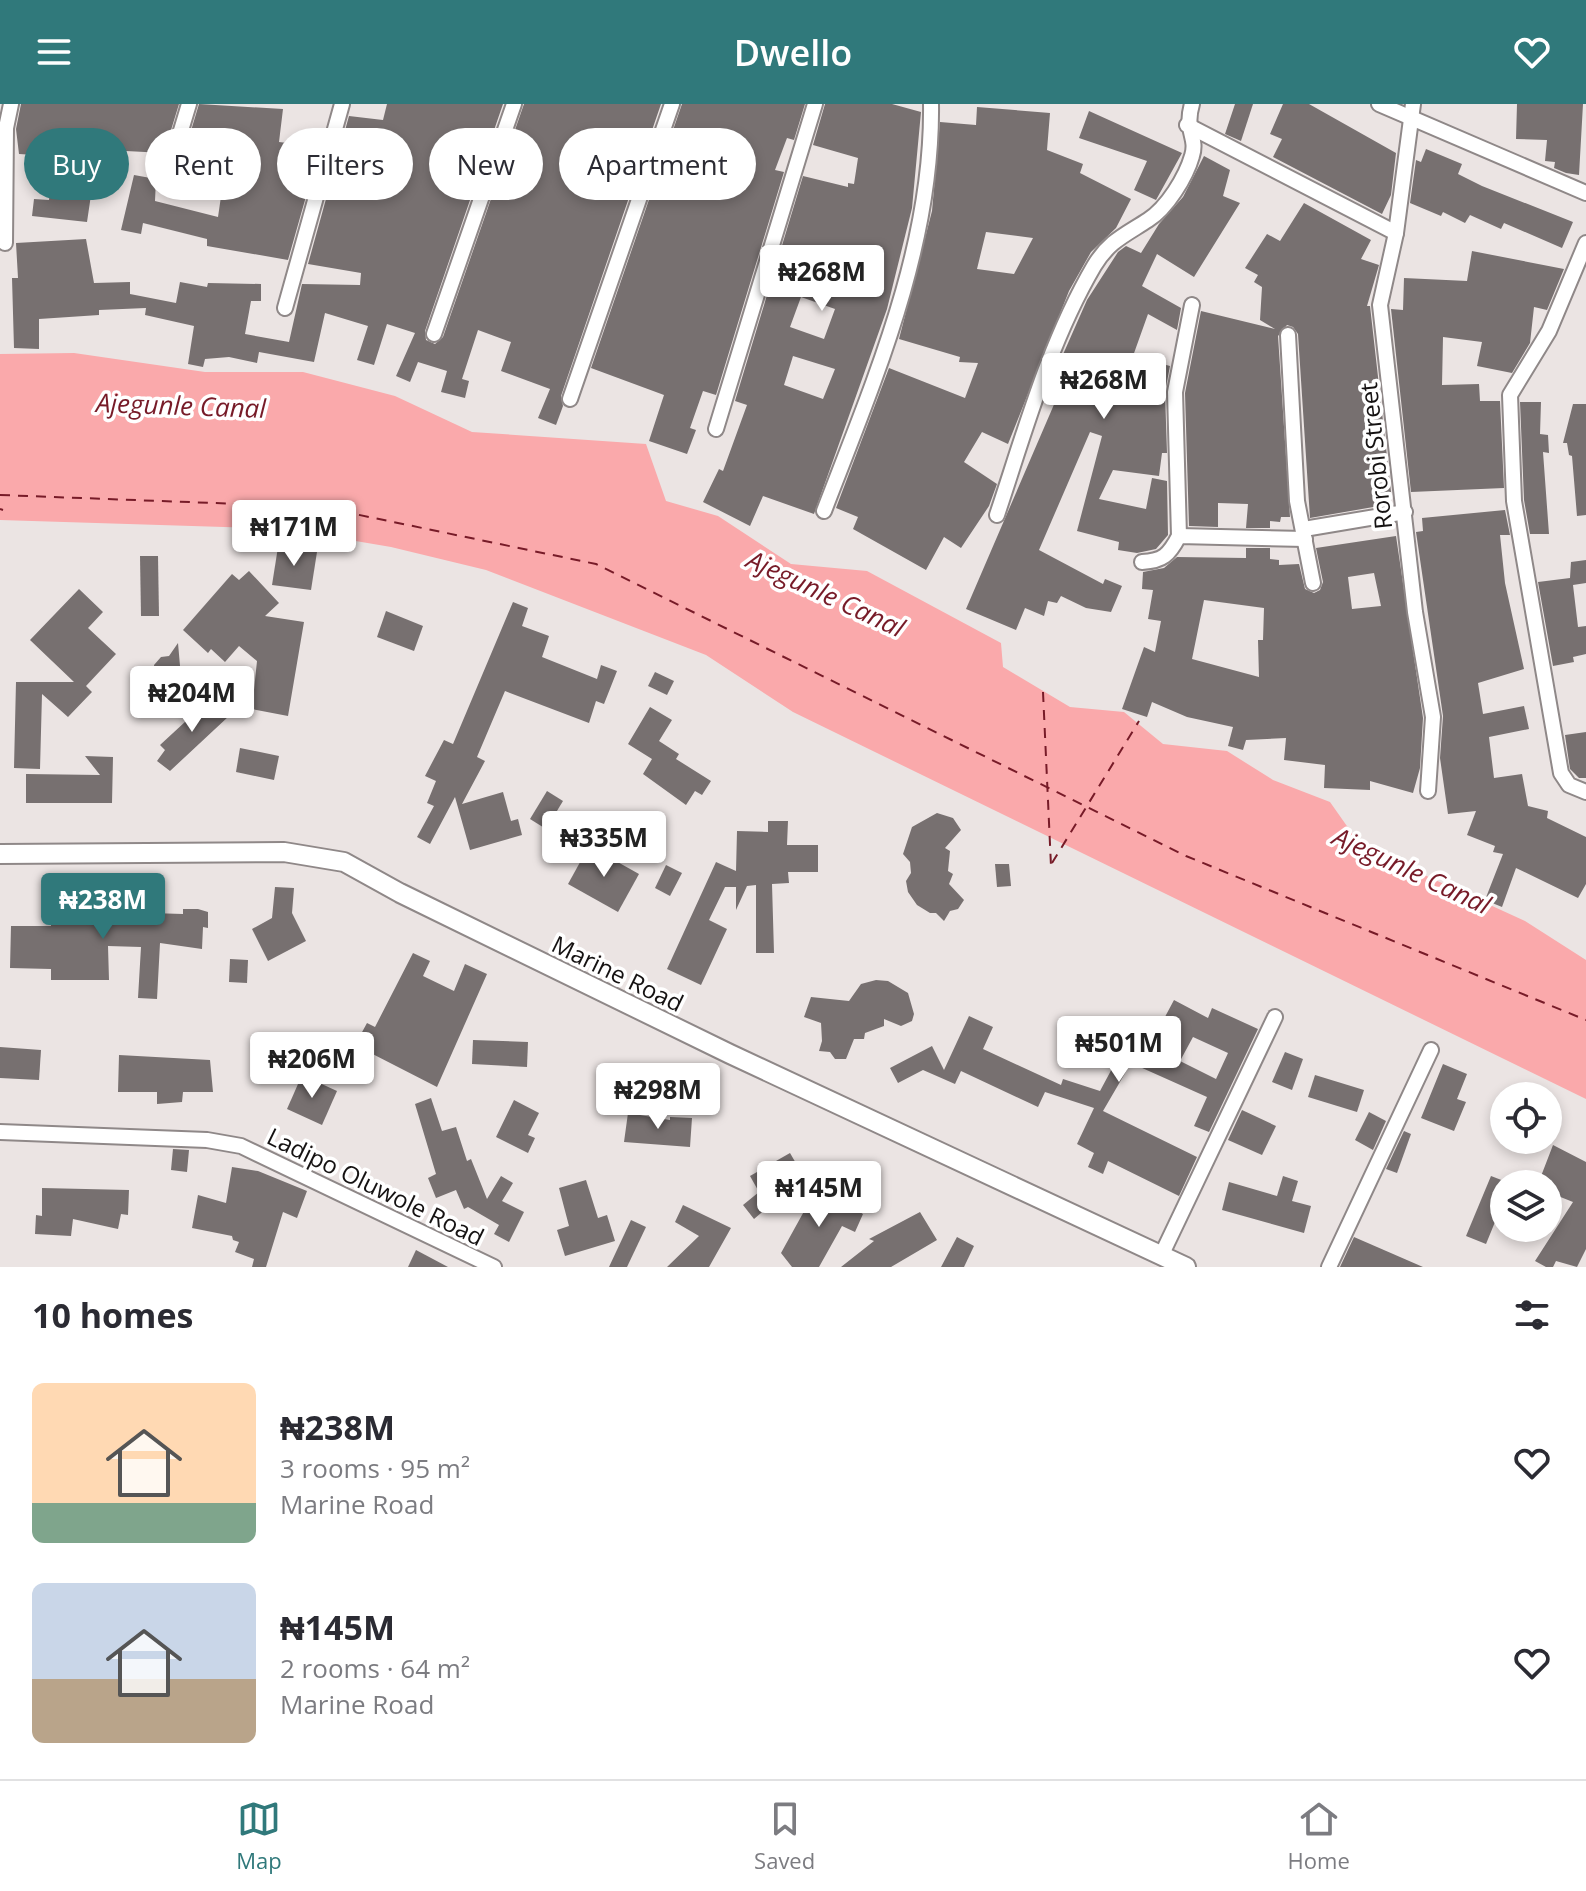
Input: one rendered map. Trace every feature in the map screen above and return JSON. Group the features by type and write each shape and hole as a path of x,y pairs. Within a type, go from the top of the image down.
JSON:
{"street":[{"path":"5,243 6,128 11,104"},
{"path":"182,128 189,104"},
{"path":"285,308 342,104"},
{"path":"434,334 514,104"},
{"path":"570,399 672,104"},
{"path":"716,429 815,104"},
{"path":"824,511 888,341 916,240 931,139 931,104"},
{"path":"997,515 1060,334 1110,242 1150,219 1165,205 1192,158 1195,142 1187,125 1192,104"},
{"path":"1379,104 1413,111 1586,193"},
{"name":"Rorobi Street","path":"1413,111 1396,233 1380,305 1413,599 1433,717 1428,791"},
{"path":"1187,125 1396,233"},
{"path":"1586,243 1549,331 1510,395 1510,451 1519,537 1534,603 1561,773 1569,785 1586,792"},
{"path":"1142,562 1160,561 1170,554 1179,536 1175,392 1192,305"},
{"path":"1288,335 1297,501 1313,583"},
{"path":"1179,536 1305,534 1405,512"},
{"name":"Marine Road","path":"0,854 284,852 344,862 400,893 730,1054 1186,1267"},
{"path":"1161,1256 1275,1017"},
{"path":"1329,1267 1431,1050"},
{"name":"Ladipo Oluwole Road","path":"0,1132 207,1140 241,1146 494,1267"}],"water":[{"name":"Ajegunle Canal","path":"74,353 205,372 303,372 395,396 472,432 646,444 666,501 718,516 791,564 867,571 1001,643 1003,667 1070,707 1124,712 1163,744 1227,751 1273,780 1330,802 1361,846 1525,921 1586,960 1586,1099 1562,1087 1562,1082 1551,1082 793,712 706,655 486,570 391,547 285,529 0,520 0,354"}],"building":[{"path":"21,104 179,104 172,128 145,128 145,152 129,151 129,128 24,128 24,154 19,154 16,129"},
{"path":"199,104 283,109 281,128 277,128 277,200 305,200 288,260 207,246 207,239 143,223 141,234 121,230 134,175 145,177 145,200 218,217 220,200 261,200 261,128 192,128"},
{"path":"387,104 503,104 495,128 429,128 429,200 470,200 425,331 426,340 435,344 443,337 491,200 543,200 543,128 516,128 524,104 661,104 653,128 559,128 559,200 628,200 561,396 563,406 556,425 538,418 550,389 501,371 511,342 478,330 462,379 469,381 465,398 441,392 447,371 418,362 410,382 396,376 415,333 387,324 374,365 357,360 368,326 325,313 314,362 259,352 257,363 229,357 205,359 203,367 188,364 194,326 145,315 146,308 99,310 99,315 39,319 39,349 14,348 12,278 18,278 16,243 86,239 94,283 130,282 130,294 176,303 180,282 207,287 208,283 261,284 261,301 251,301 245,334 289,342 302,284 360,285 361,273 308,264 326,200 413,200 413,128 346,128 349,116 383,120"},
{"path":"682,104 805,104 794,140 787,138 775,170 784,172 716,395 703,391 690,428 696,430 687,454 649,441 664,395 591,368 649,200 756,200 756,128 674,128"},
{"path":"825,104 892,104 921,112 912,208 887,309 814,514 763,496 750,526 703,502 719,469 723,471 747,405 735,401 803,176 848,187 848,183 854,184 858,158 813,145","holes":["801,297 835,309 824,339 790,327","793,356 835,369 823,399 784,385"]},
{"path":"1235,104 1253,104 1241,141 1225,134"},
{"path":"1283,104 1309,104 1396,153 1391,195 1382,214 1273,157 1282,139 1270,134"},
{"path":"1517,104 1583,104 1579,175 1566,173 1554,168 1555,162 1545,161 1547,140 1516,139"},
{"path":"977,107 1050,113 1047,150 1083,164 1080,173 1131,199 1116,228 1091,252 1069,291 1008,444 982,432 964,462 997,484 989,506 961,548 944,537 926,570 853,529 858,517 836,508 889,368 965,398 978,363 959,362 960,357 899,339 932,211 940,122 976,125","holes":["986,232 1033,238 1014,274 977,269"]},
{"path":"1089,111 1182,153 1156,200 1134,190 1147,161 1079,138"},
{"path":"1426,149 1462,164 1458,174 1482,186 1573,222 1562,248 1504,223 1501,229 1470,215 1465,223 1443,212 1441,216 1410,203 1416,160 1421,162"},
{"path":"1204,156 1230,170 1223,196 1240,203 1194,277 1157,254 1142,286 1181,308 1177,330 1148,314 1133,356 1170,366 1165,392 1167,453 1162,453 1159,476 1113,470 1099,499 1146,509 1152,478 1167,481 1168,535 1156,549 1137,553 1118,550 1119,542 1077,531 1102,436 1090,432 1039,550 1103,584 1105,579 1122,586 1111,612 1086,608 1061,596 1057,603 1048,601 1044,616 1025,608 1016,630 966,609 1068,372 1057,368 1087,300 1118,252 1126,246 1141,253 1159,224 1183,197"},
{"path":"34,200 90,200 87,222 32,216"},
{"path":"1304,203 1371,240 1361,259 1379,265 1367,306 1370,306 1391,492 1384,493 1385,505 1310,518 1298,334 1287,325 1278,336 1290,517 1281,517 1280,522 1270,521 1270,528 1246,528 1248,504 1218,503 1218,527 1189,526 1185,393 1201,311 1275,329 1260,320 1262,287 1254,282 1258,275 1245,268 1267,234 1280,241"},
{"path":"1472,251 1564,269 1547,310 1534,307 1530,343 1512,373 1477,366 1482,342 1443,337 1442,385 1479,384 1480,401 1500,401 1504,488 1411,492 1391,309 1403,310 1404,278 1467,281"},
{"path":"1520,402 1541,402 1540,434 1548,435 1549,453 1543,452 1549,534 1530,534 1524,500"},
{"path":"1573,404 1586,404 1586,515 1577,516 1572,456 1569,455 1567,443 1563,443"},
{"path":"1505,510 1510,535 1500,535 1505,583 1524,669 1478,683 1483,714 1524,706 1529,729 1489,737 1494,778 1522,774 1528,806 1548,811 1547,818 1586,837 1586,884 1578,898 1516,868 1502,907 1485,900 1503,854 1493,852 1495,846 1467,835 1476,811 1448,814 1440,758 1443,716 1416,532 1423,531 1422,518"},
{"path":"1396,536 1423,718 1420,768 1413,793 1370,781 1370,790 1324,788 1325,765 1284,760 1286,738 1246,740 1243,750 1228,746 1233,727 1187,717 1152,702 1147,717 1122,709 1144,647 1155,652 1161,621 1148,619 1153,590 1142,589 1143,572 1164,568 1177,557 1246,558 1246,548 1270,548 1270,559 1279,560 1279,565 1299,564 1305,589 1314,593 1320,590 1323,582 1316,548","holes":["1374,573 1381,606 1352,609 1348,577","1204,600 1264,608 1263,640 1258,640 1259,677 1192,659"]},
{"path":"278,547 317,552 311,590 272,585"},
{"path":"140,556 158,556 159,616 141,616"},
{"path":"1586,560 1586,583 1573,585 1578,627 1586,626 1586,654 1573,657 1574,662 1553,666 1538,582 1570,578 1571,562"},
{"path":"249,571 279,603 265,616 304,622 288,716 252,709 257,661 239,646 225,662 211,649 208,653 183,630 232,574 239,580"},
{"path":"79,589 103,612 88,628 116,654 86,686 92,692 68,717 42,694 40,769 14,768 16,682 74,682 30,640"},
{"path":"513,602 528,608 522,626 549,636 542,657 597,679 601,665 617,671 604,704 596,701 589,723 505,691 477,757 485,761 462,804 503,792 511,821 518,819 522,835 470,850 455,797 430,844 417,837 434,806 427,803 436,781 425,776 444,740 453,744"},
{"path":"386,611 423,626 414,651 377,637"},
{"path":"178,643 183,700 157,702 154,665 161,657 169,656"},
{"path":"655,672 674,681 667,695 648,686"},
{"path":"212,697 229,716 170,771 157,761 165,750 160,745"},
{"path":"650,707 672,720 659,741 679,754 676,759 711,781 702,795 695,791 686,805 643,774 652,759 628,744"},
{"path":"1586,732 1586,778 1579,778 1570,769 1565,735"},
{"path":"240,748 279,756 274,780 236,772"},
{"path":"85,756 113,757 112,803 26,803 26,774 100,775"},
{"path":"547,791 563,801 546,829 530,819"},
{"path":"937,813 953,818 961,830 945,848 950,851 948,871 953,874 949,884 964,900 958,909 950,911 944,921 936,913 917,905 908,892 906,881 911,873 910,862 903,854 912,827"},
{"path":"768,821 788,821 787,845 818,845 818,872 788,872 789,883 772,884 774,953 756,953 756,885 747,886 736,910 736,887 725,887 709,920 727,929 701,985 667,969 716,862 736,871 737,831 768,832"},
{"path":"589,846 639,874 618,912 568,884"},
{"path":"995,864 1009,864 1011,886 997,887"},
{"path":"666,865 682,873 670,896 655,888"},
{"path":"275,887 294,888 292,913 306,941 268,961 252,929 272,918"},
{"path":"50,900 82,900 82,906 119,907 119,912 183,914 183,909 198,909 208,912 208,928 203,927 202,949 160,943 157,999 138,998 141,947 108,946 109,980 51,980 51,969 10,968 11,926 51,926"},
{"path":"413,953 430,961 423,976 454,991 465,964 487,974 437,1087 355,1045 367,1023 375,1027"},
{"path":"230,959 248,960 247,983 229,982"},
{"path":"888,981 908,993 914,1014 912,1021 901,1026 884,1019 884,1026 865,1033 864,1039 854,1039 846,1059 835,1059 830,1052 819,1051 821,1023 804,1017 811,997 849,1001 861,984"},
{"path":"1174,1000 1208,1018 1212,1008 1258,1029 1209,1132 1194,1126 1207,1097 1131,1063 1103,1111 1197,1157 1179,1196 1108,1161 1103,1174 1088,1167 1094,1153 1077,1144 1094,1108 1045,1092 1038,1107 961,1071 955,1084 923,1070 898,1083 890,1068 932,1046 944,1070 969,1016 993,1027 983,1049 1061,1085 1063,1079 1100,1091 1115,1063 1108,1060 1115,1042 1122,1045 1137,1019 1158,1030","holes":["1193,1037 1228,1053 1216,1079 1180,1061"]},
{"path":"473,1040 528,1042 527,1067 472,1064"},
{"path":"0,1047 41,1050 39,1080 0,1078"},
{"path":"1285,1052 1303,1059 1292,1090 1272,1082"},
{"path":"119,1055 210,1060 213,1092 183,1092 182,1102 157,1104 157,1092 118,1092"},
{"path":"1443,1064 1467,1074 1457,1099 1466,1102 1454,1131 1421,1118"},
{"path":"302,1075 337,1091 322,1125 287,1109"},
{"path":"1315,1075 1364,1090 1357,1112 1308,1097"},
{"path":"431,1098 442,1131 456,1127 467,1161 471,1159 487,1199 501,1176 513,1183 502,1201 524,1212 509,1242 494,1234 499,1225 468,1207 464,1209 456,1190 436,1198 428,1178 436,1174 415,1104"},
{"path":"514,1100 539,1113 528,1135 535,1138 528,1153 496,1137"},
{"path":"1242,1110 1276,1126 1262,1155 1228,1140"},
{"path":"1369,1112 1386,1121 1373,1150 1355,1140"},
{"path":"628,1113 670,1120 670,1117 692,1118 690,1147 624,1142"},
{"path":"1404,1131 1411,1134 1397,1173 1386,1169"},
{"path":"173,1149 189,1150 187,1172 171,1170"},
{"path":"1562,1150 1586,1162 1586,1249 1577,1267 1556,1261 1553,1267 1546,1267 1535,1261 1547,1242 1562,1242 1562,1219 1573,1202 1562,1198 1562,1170 1543,1170 1550,1154 1562,1154"},
{"path":"790,1153 804,1177 754,1219 743,1205 759,1192 750,1176"},
{"path":"232,1167 258,1171 307,1191 297,1218 283,1212 266,1267 252,1267 254,1259 235,1252 239,1242 232,1236 192,1228 198,1195 226,1203"},
{"path":"1283,1176 1298,1181 1292,1201 1311,1206 1304,1233 1222,1210 1229,1182 1277,1196"},
{"path":"1490,1178 1490,1234 1486,1244 1466,1236"},
{"path":"586,1180 598,1218 607,1215 615,1241 565,1256 557,1230 569,1226 559,1188"},
{"path":"818,1186 863,1214 855,1232 842,1226 819,1267 792,1267 781,1253"},
{"path":"42,1188 129,1190 128,1215 121,1214 118,1229 73,1219 71,1236 35,1234 36,1215 42,1216"},
{"path":"683,1205 731,1228 709,1267 667,1267 699,1236 675,1222"},
{"path":"920,1212 937,1240 891,1267 841,1267 874,1241 869,1239"},
{"path":"631,1220 646,1227 627,1267 609,1267"},
{"path":"957,1237 974,1246 964,1267 941,1267"},
{"path":"1354,1237 1423,1267 1340,1267"},
{"path":"416,1250 448,1267 408,1267"}],"ferry route":[{"path":"0,495 321,507 596,564 1186,856 1586,1020"},
{"path":"1043,692 1051,866"},
{"path":"1052,863 1139,721"}]}
